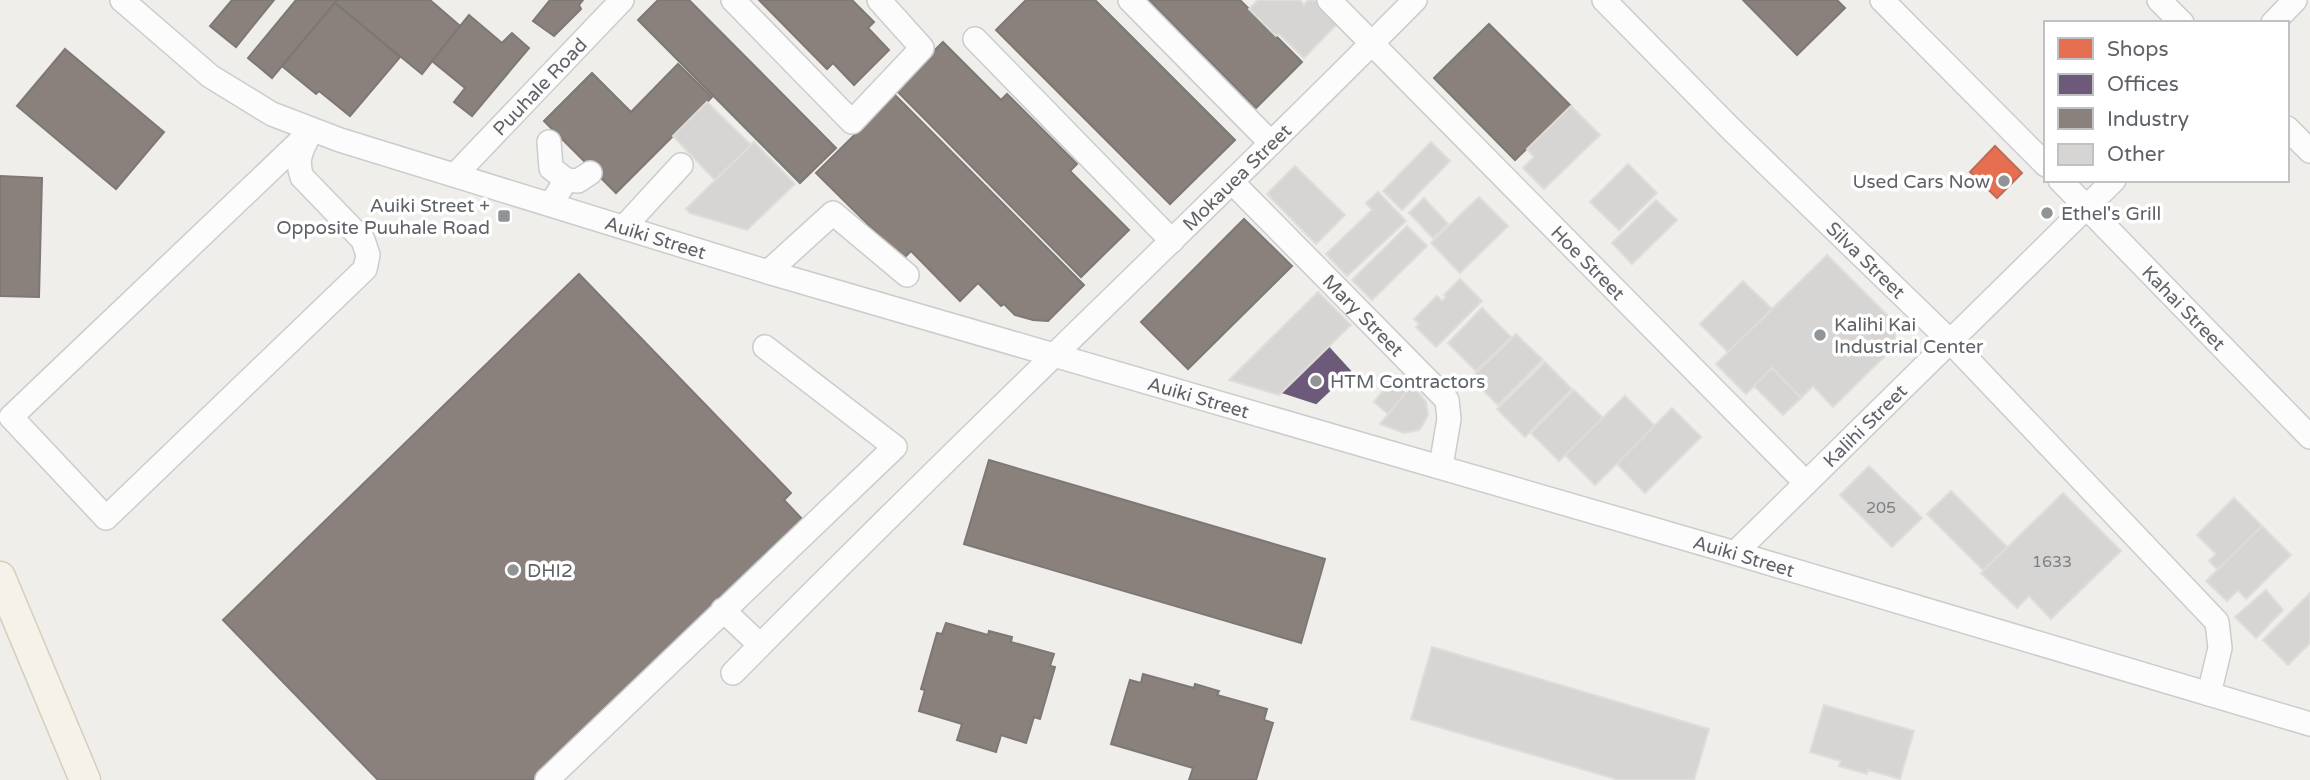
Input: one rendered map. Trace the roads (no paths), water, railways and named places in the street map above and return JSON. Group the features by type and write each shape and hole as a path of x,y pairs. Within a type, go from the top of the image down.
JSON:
{"main road":[{"path":"0,577 85,780"}],"street":[{"name":"Auiki Street","path":"122,0 209,76 272,114 312,130 768,272 1735,552 2310,724"},
{"name":"Puuhale Road","path":"456,174 622,0"},
{"path":"733,0 852,121 922,48 879,0"},
{"path":"1130,0 1271,143"},
{"name":"Hoe Street","path":"1329,0 1806,483"},
{"name":"Mokauea Street","path":"733,673 858,545 1058,354 1415,0"},
{"name":"Silva Street","path":"1604,0 1730,128 1950,341 2217,622 2220,648 2209,694"},
{"path":"1882,0 2044,164"},
{"path":"2159,0 2180,21"},
{"path":"2275,21 2295,0"},
{"path":"975,39 1172,241"},
{"path":"312,130 299,154 298,166 302,177 363,240 369,255 365,269 106,518 10,417 312,130"},
{"path":"2289,130 2310,151"},
{"path":"549,142 551,168 566,180 579,181 590,173"},
{"path":"624,227 681,165"},
{"path":"551,204 566,180"},
{"name":"Mary Street","path":"1232,182 1447,400 1449,419 1441,466"},
{"name":"Kahai Street","path":"2062,182 2310,437"},
{"name":"Kalihi Street","path":"1735,552 2112,182"},
{"path":"768,272 833,213 906,275"},
{"path":"547,780 895,447 765,346"},
{"path":"723,610 760,645"}],"place":[{"name":"Used Cars Now","path":"2004,181"},
{"name":"Ethel's Grill","path":"2047,213"},
{"name":"Auiki Street + Opposite Puuhale Road","path":"504,216"},
{"name":"Kalihi Kai Industrial Center","path":"1820,335"},
{"name":"HTM Contractors","path":"1316,381"},
{"name":"DHI2","path":"513,570"}]}
